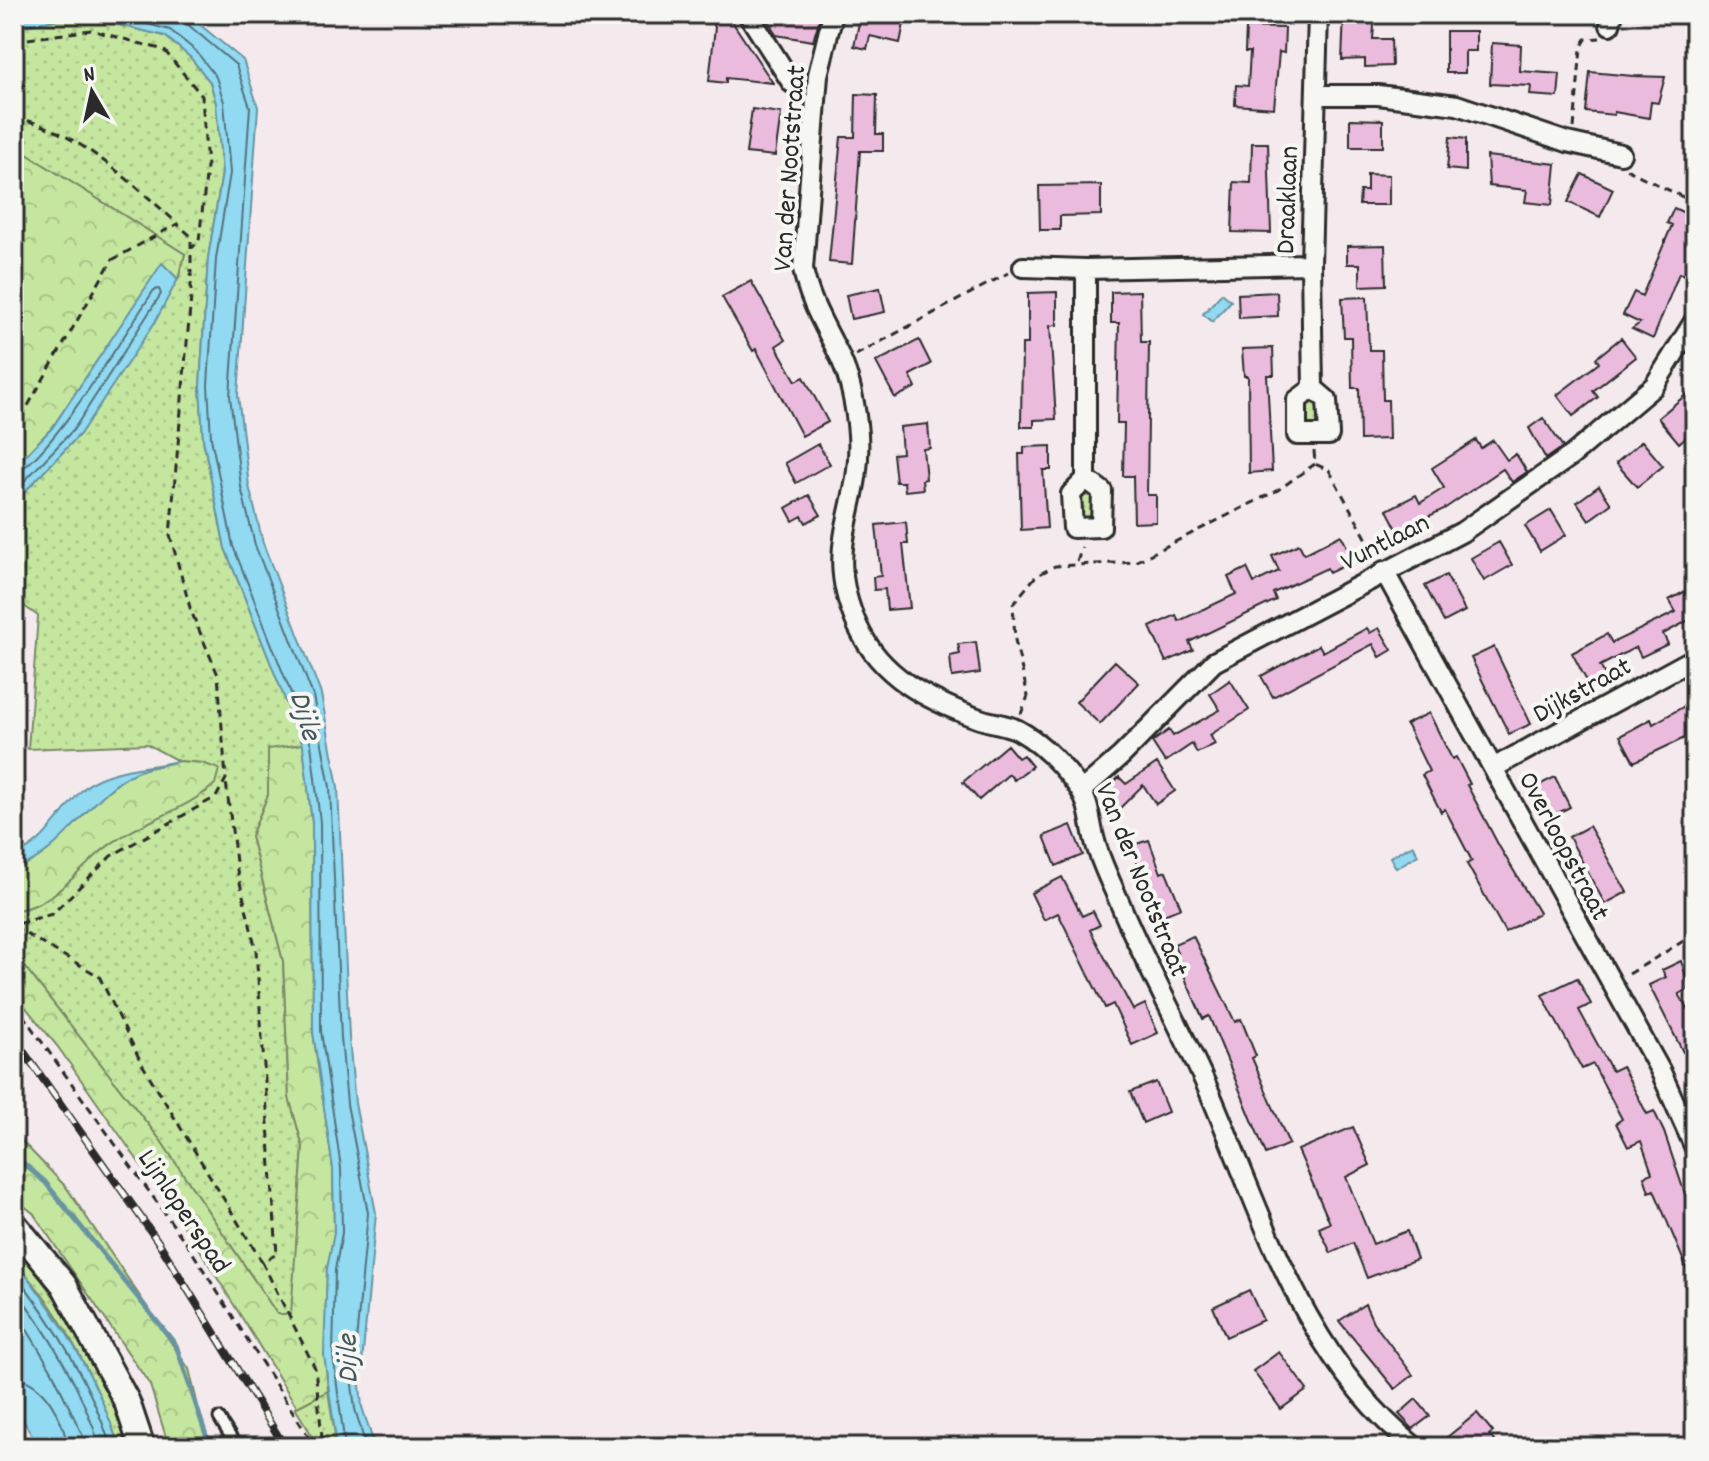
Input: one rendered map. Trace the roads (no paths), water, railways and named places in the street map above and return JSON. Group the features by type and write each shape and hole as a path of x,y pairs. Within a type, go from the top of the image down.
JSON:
{"street":[{"path":"748,14 792,83"},
{"name":"Van der Nootstraat","path":"833,14 818,75 803,269 807,290 842,363 853,398 858,450 841,546 842,587 859,630 880,663 913,691 979,719 1015,728 1047,749 1081,791 1090,812 1095,844 1138,945 1209,1092 1285,1274 1332,1357 1371,1405 1415,1447"},
{"name":"Draaklaan","path":"1313,388 1297,400 1297,435 1329,435 1327,400 1313,388 1311,264 1318,14"},
{"path":"1316,95 1378,95 1457,105 1572,143 1621,154"},
{"path":"1023,267 1086,269 1311,264"},
{"path":"1086,269 1086,479"},
{"name":"Vuntlaan","path":"1081,791 1121,756 1214,662 1462,532 1571,456 1654,386 1695,320"},
{"name":"Overloopstraat","path":"1384,571 1660,1070 1695,1148"},
{"name":"Dijkstraat","path":"1493,768 1695,658"},
{"path":"14,1224 64,1285 127,1402 142,1447"}],"lane":[{"path":"219,1418 237,1447"},
{"path":"14,1434 20,1447"}],"water":[{"name":"Dijle","path":"14,14 187,14 243,60 258,107 238,395 249,486 263,543 321,694 338,787 349,1037 355,1103 376,1213 360,1385 362,1407 375,1447 337,1447 324,1355 327,1269 334,1233 333,1169 313,1032 312,823 303,745 225,548 203,439 200,386 208,258 222,173 216,103 210,82 190,57 165,36 98,20 59,19 14,28"},
{"path":"162,263 178,279 155,322 80,434 14,503 14,467 52,428"},
{"path":"1222,293 1231,301 1212,322 1203,314"},
{"path":"178,761 141,770 119,782 48,850 14,869 14,854 26,850 48,831 87,785 117,772"},
{"path":"1413,845 1418,855 1396,868 1390,857"},
{"path":"14,1260 76,1349 100,1397 119,1447 38,1447 14,1403"}],"waterway":[{"path":"14,1155 45,1182 176,1345 210,1447"}],"railway":[{"path":"14,1038 159,1243 285,1447"}]}
